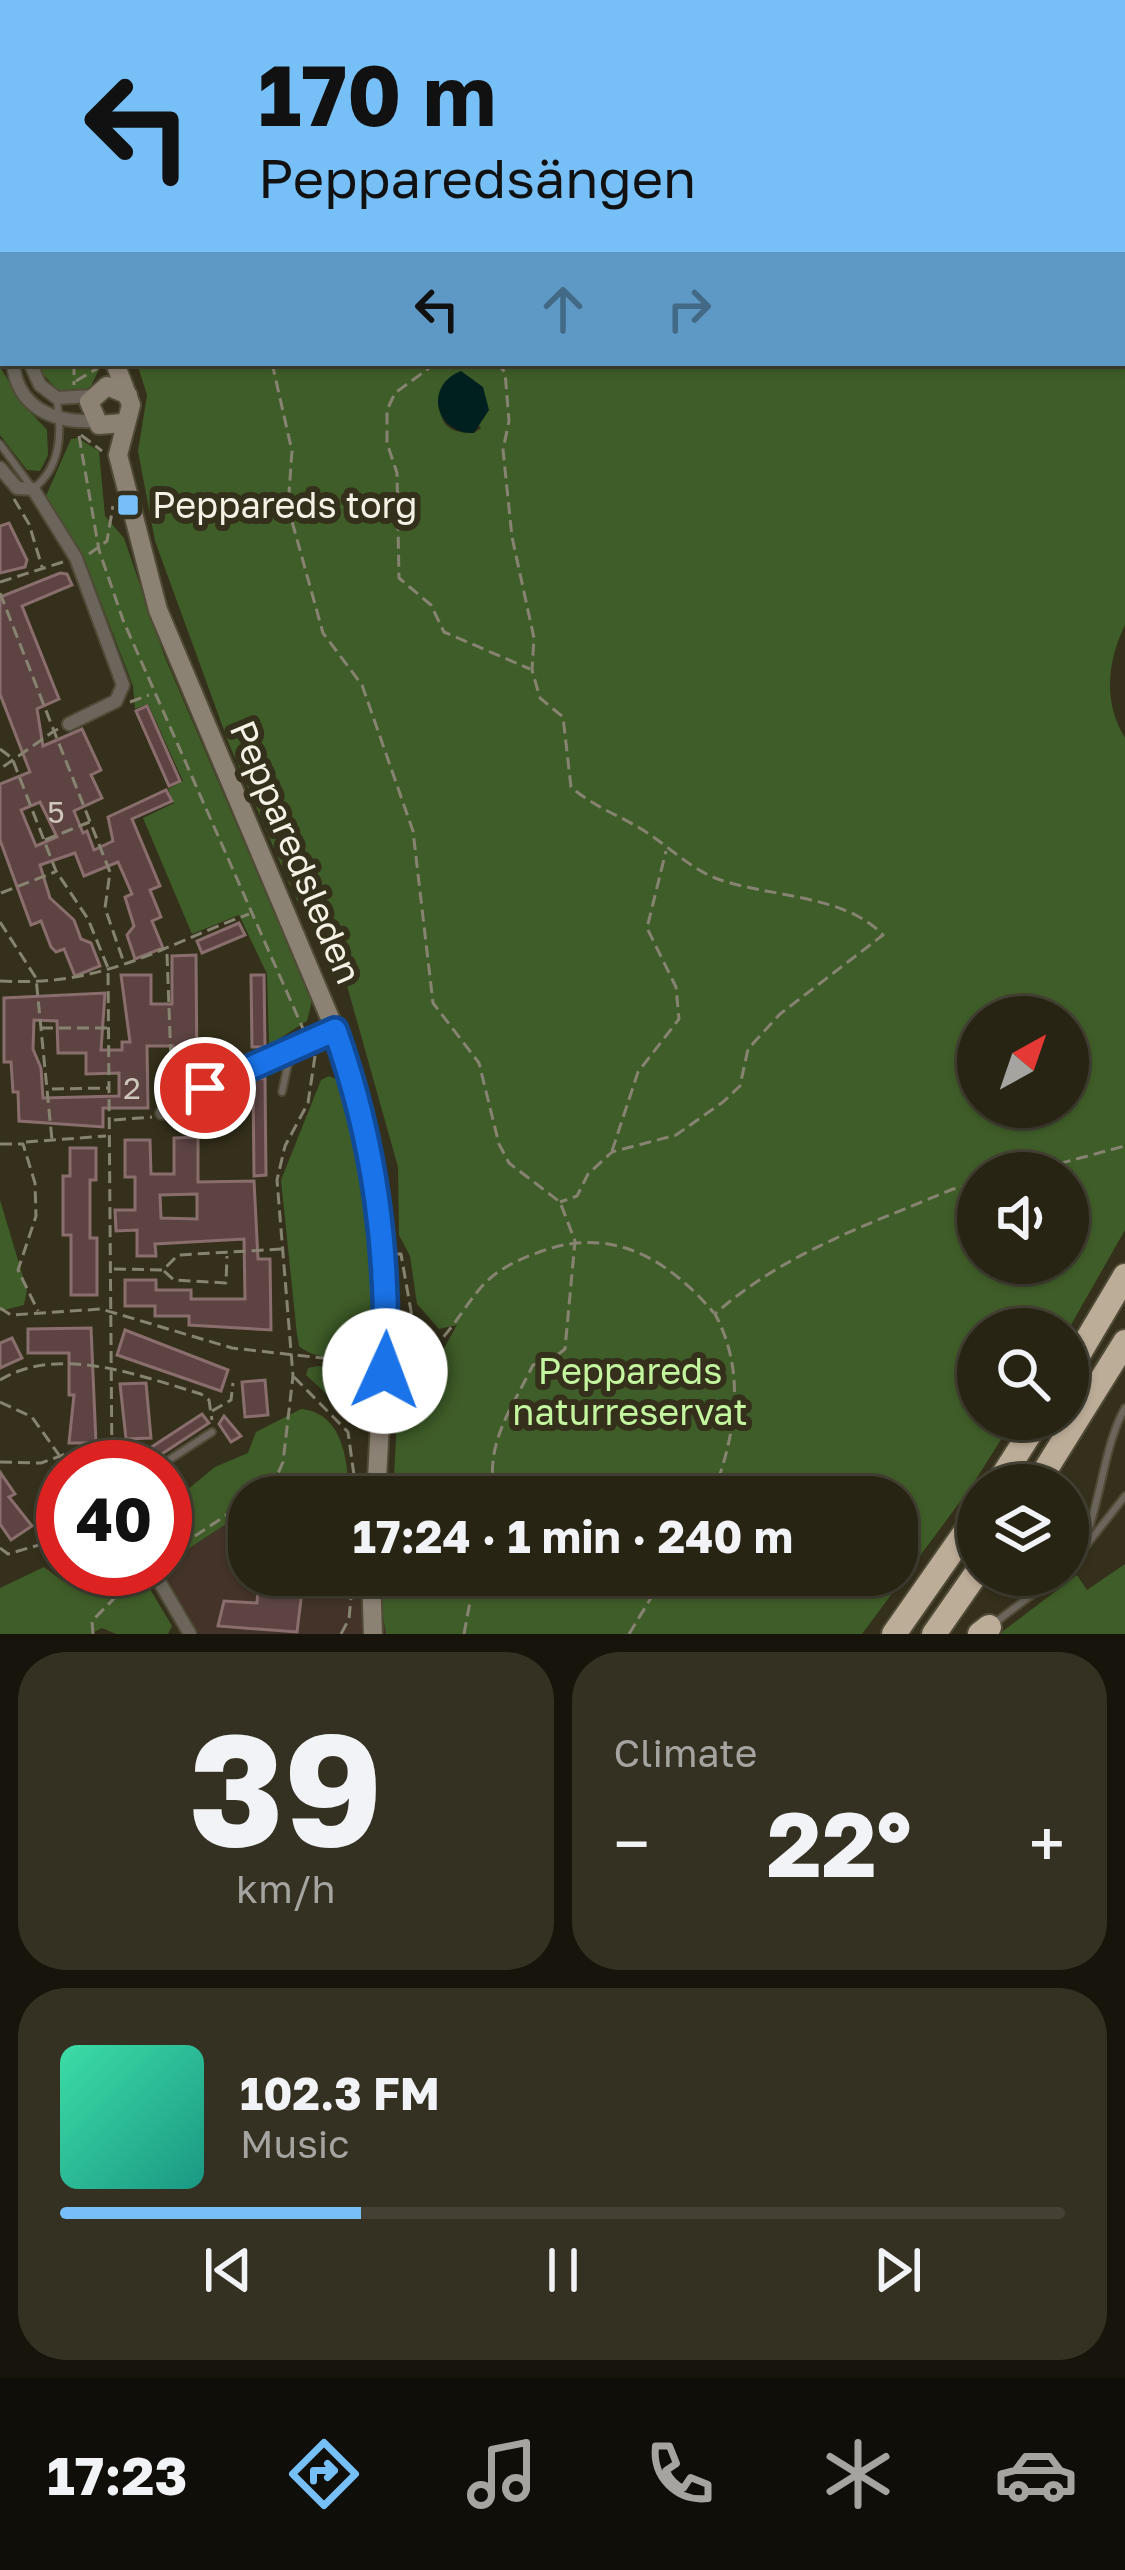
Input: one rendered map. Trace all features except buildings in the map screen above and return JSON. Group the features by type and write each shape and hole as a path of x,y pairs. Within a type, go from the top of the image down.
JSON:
{"highway":[{"path":"1089,1337 1125,1276"},
{"path":"1049,1464 1125,1342"},
{"path":"894,1634 957,1544"},
{"path":"934,1634 961,1596"}],"street":[{"path":"15,366 26,400 60,418 87,425 123,423"},
{"path":"31,366 40,385 57,398 117,387 128,395"},
{"path":"87,425 89,395 110,366"},
{"path":"114,366 128,395"},
{"name":"Pepparedsleden","path":"111,458 131,412 128,395"},
{"name":"Pepparedsleden","path":"87,425 111,458 158,610 335,1030 367,1130 385,1253 387,1319 377,1476"},
{"path":"0,468 17,488 33,489 76,558 123,685 120,697 69,724"},
{"path":"162,1113 176,1101 335,1030"},
{"path":"166,1596 190,1634"},
{"path":"367,1628 369,1596"}],"lane":[{"path":"0,444 33,489 54,465 60,418 57,398"},
{"path":"281,1092 292,1050"},
{"path":"1089,1524 1110,1435 1125,1408"},
{"path":"192,1445 212,1432"},
{"path":"1089,1542 1125,1496"},
{"path":"984,1630 1030,1596"}],"path":[{"path":"0,21 0,33"},
{"path":"75,366 89,395"},
{"path":"273,366 292,452 289,507 323,633 362,685 412,831 433,1003 479,1064 499,1144 509,1163 560,1202 575,1240 565,1349 550,1361 533,1365 488,1461 491,1476"},
{"path":"432,366 395,393 386,410 387,443 397,473 399,578 431,605 445,632 532,670"},
{"path":"499,366 505,372 509,422 502,450 512,537 534,638 532,670 540,698 563,717 571,787 594,807 712,877 820,905 872,923 883,934 780,1014 748,1049 740,1086 698,1123 676,1136 612,1152 588,1174 577,1196 560,1202"},
{"path":"87,425 98,447 111,458"},
{"path":"87,425 99,550 151,694 315,1058 313,1087 285,1146 277,1180 293,1376 283,1462 277,1476"},
{"path":"11,495 29,524 42,569"},
{"path":"0,593 110,872 105,908 124,962"},
{"path":"120,697 132,702 151,694"},
{"path":"0,769 69,724"},
{"path":"0,749 12,758 56,871 88,919 108,968 112,1440"},
{"path":"44,840 92,820"},
{"path":"612,1152 638,1072 679,1018 676,987 647,928 667,848"},
{"path":"0,894 56,871"},
{"path":"0,981 75,981 167,951 251,913"},
{"path":"0,922 36,982 52,1140"},
{"path":"167,951 170,1081 176,1101"},
{"path":"39,1028 110,1028"},
{"path":"50,1089 110,1088"},
{"path":"112,1120 162,1113"},
{"path":"0,1144 108,1136"},
{"path":"23,1144 35,1183 36,1216 18,1276 39,1311"},
{"path":"1089,1156 1125,1146"},
{"path":"716,1314 751,1282 801,1255 957,1188"},
{"path":"398,1366 419,1358 506,1265 575,1240 623,1245 664,1268 716,1314 729,1339 738,1385 717,1476"},
{"path":"163,1270 178,1255 283,1250"},
{"path":"112,1269 163,1270 174,1280 226,1283 226,1252"},
{"path":"396,1254 401,1254 419,1358"},
{"path":"0,1308 11,1315 112,1312 232,1348 374,1364"},
{"path":"0,1380 35,1366 112,1368 201,1394 212,1412 212,1432"},
{"path":"293,1376 349,1432 354,1476"},
{"path":"212,1412 232,1400 233,1383"},
{"path":"0,1402 32,1417 49,1440"},
{"path":"0,1462 36,1463"},
{"path":"192,1538 228,1514"},
{"path":"0,1548 8,1554 36,1546"},
{"path":"93,1634 92,1622 120,1596"},
{"path":"341,1634 349,1619 351,1596"},
{"path":"464,1634 471,1596"},
{"path":"628,1634 652,1596"}],"shaded area":[{"path":"228,1523 228,1596 380,1596 386,1634 199,1634 177,1596 192,1596 192,1546"}],"green space":[{"path":"41,366 101,366 90,388 61,394"},
{"name":"Peppareds naturreservat","path":"138,366 1125,366 1125,625 1110,682 1113,710 1125,738 1125,1230 1081,1308 957,1308 957,1440 1001,1440 986,1464 957,1464 957,1506 918,1558 918,1476 394,1476 397,1417 406,1389 439,1357 457,1325 439,1329 417,1304 410,1256 399,1235 398,1167 344,975 294,895 229,744 155,541 138,451 147,395","holes":["445,381 481,428 462,432 442,418"]},
{"path":"0,367 22,403 47,430 48,455 40,471 27,470 0,435"},
{"path":"78,438 99,451 105,516 124,538 164,655 312,1001 307,1021 269,1045 267,974 239,915 192,934 143,818 174,803 168,789 183,781 148,704 135,709 133,686 89,571 45,498 71,439"},
{"path":"329,1076 342,1082 345,1092 373,1249 376,1350 348,1358 315,1355 299,1346 281,1180 321,1080"},
{"path":"0,1200 27,1290 24,1305 0,1311"},
{"path":"308,1368 367,1371 368,1410 362,1419 355,1420 306,1375"},
{"path":"301,1409 315,1412 335,1429 348,1476 228,1476 228,1523 192,1546 192,1486 215,1467 248,1453 256,1432"},
{"path":"1125,1564 1125,1634 999,1634 1049,1596 1089,1596 1089,1589"},
{"path":"36,1571 36,1596 154,1596 172,1626 168,1634 116,1634 102,1628 90,1634 0,1634 0,1588"},
{"path":"380,1596 890,1596 862,1634 386,1634"}],"water":[{"path":"461,371 483,387 489,410 474,433 450,426 439,408 442,387"}],"place":[{"name":"Peppareds torg","path":"128,505"}],"route":[{"path":"205,1088 335,1030 367,1130 374,1170 385,1253 385,1371"}]}
